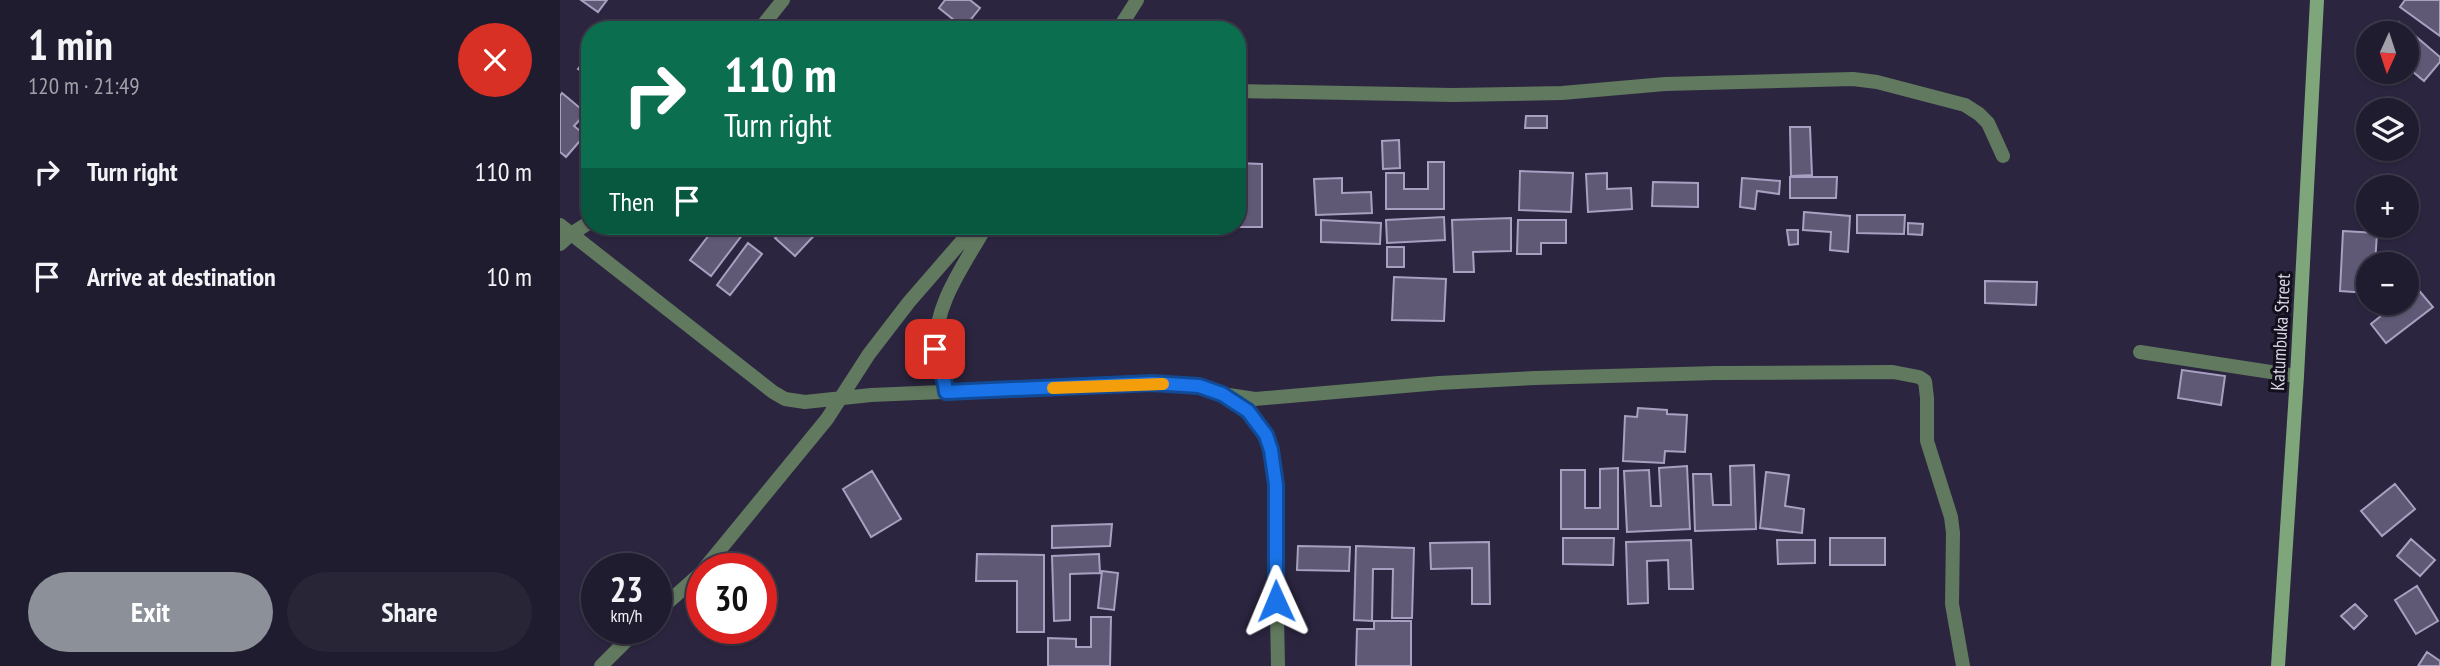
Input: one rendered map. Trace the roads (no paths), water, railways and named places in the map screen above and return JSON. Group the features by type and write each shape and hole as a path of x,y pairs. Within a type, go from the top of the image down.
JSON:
{"main road":[{"name":"Katumbuka Street","path":"2278,666 2317,0"}],"street":[{"path":"767,21 783,0"},
{"path":"1124,21 1137,0"},
{"path":"1246,91 1453,95 1562,93 1665,84 1853,79 1877,82 1965,106 1989,123 2003,156"},
{"path":"581,226 564,234 773,392 785,399 805,402 946,392 1152,383 1199,386 1222,394 1255,399 1439,383 1716,373 1893,372 1919,377 1925,381 1926,389 1928,451 1951,517 1952,604 1963,666"},
{"path":"717,553 827,419 869,354 909,302 967,235"},
{"path":"946,392 946,379 937,363 937,327 946,297 981,235"},
{"path":"2140,352 2297,376"},
{"path":"1222,394 1248,411 1259,424 1266,435 1272,458 1276,485 1278,666"},
{"path":"672,598 686,586"},
{"path":"600,666 623,644"}]}
